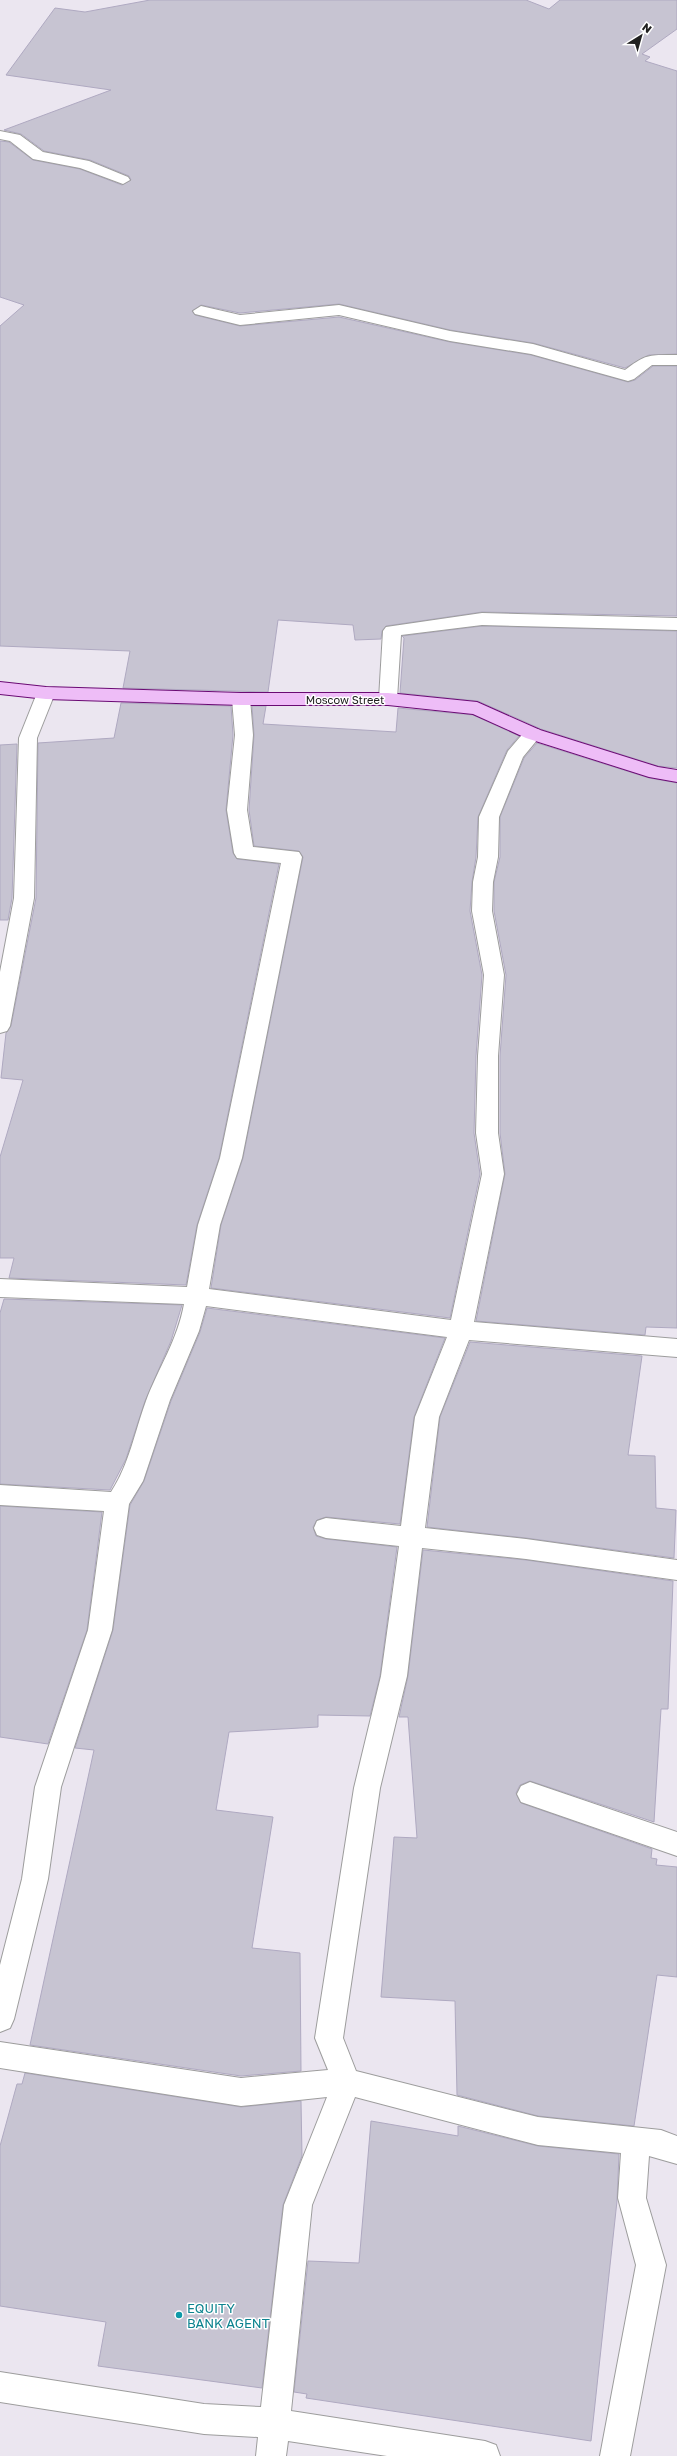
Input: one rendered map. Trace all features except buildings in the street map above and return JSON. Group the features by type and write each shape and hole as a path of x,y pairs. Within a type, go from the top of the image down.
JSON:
{"main road":[{"name":"Moscow Street","path":"0,688 46,693 241,700 388,699 477,708 533,734 656,773 677,776"}],"street":[{"path":"0,135 15,138 38,156 84,164 123,180"},
{"path":"201,311 240,320 339,310 450,336 533,349 628,376 648,360 677,360"},
{"path":"388,699 392,631 482,620 677,624"},
{"path":"0,1026 24,898 28,738 46,693"},
{"path":"0,2019 35,1879 48,1787 100,1630 117,1502 131,1481 158,1400 188,1331 198,1296 209,1225 232,1158 292,857 244,853 237,810 244,735 241,700"},
{"path":"270,2456 272,2423 298,2205 347,2082 329,2038 367,1788 394,1676 428,1417 462,1330 472,1268 493,1174 487,1118 488,1056 494,975 482,910 482,882 488,858 489,817 515,755 533,734"},
{"path":"0,1288 198,1296 462,1330 677,1348"},
{"path":"0,1495 117,1502"},
{"path":"326,1528 526,1549 677,1570"},
{"path":"530,1794 677,1844"},
{"path":"0,2055 241,2092 347,2082 538,2131 661,2144 677,2150"},
{"path":"616,2456 651,2265 632,2198 636,2141"},
{"path":"0,2387 204,2419 272,2423 485,2456"}],"place":[{"name":"EQUITY BANK AGENT","path":"179,2315"}]}
